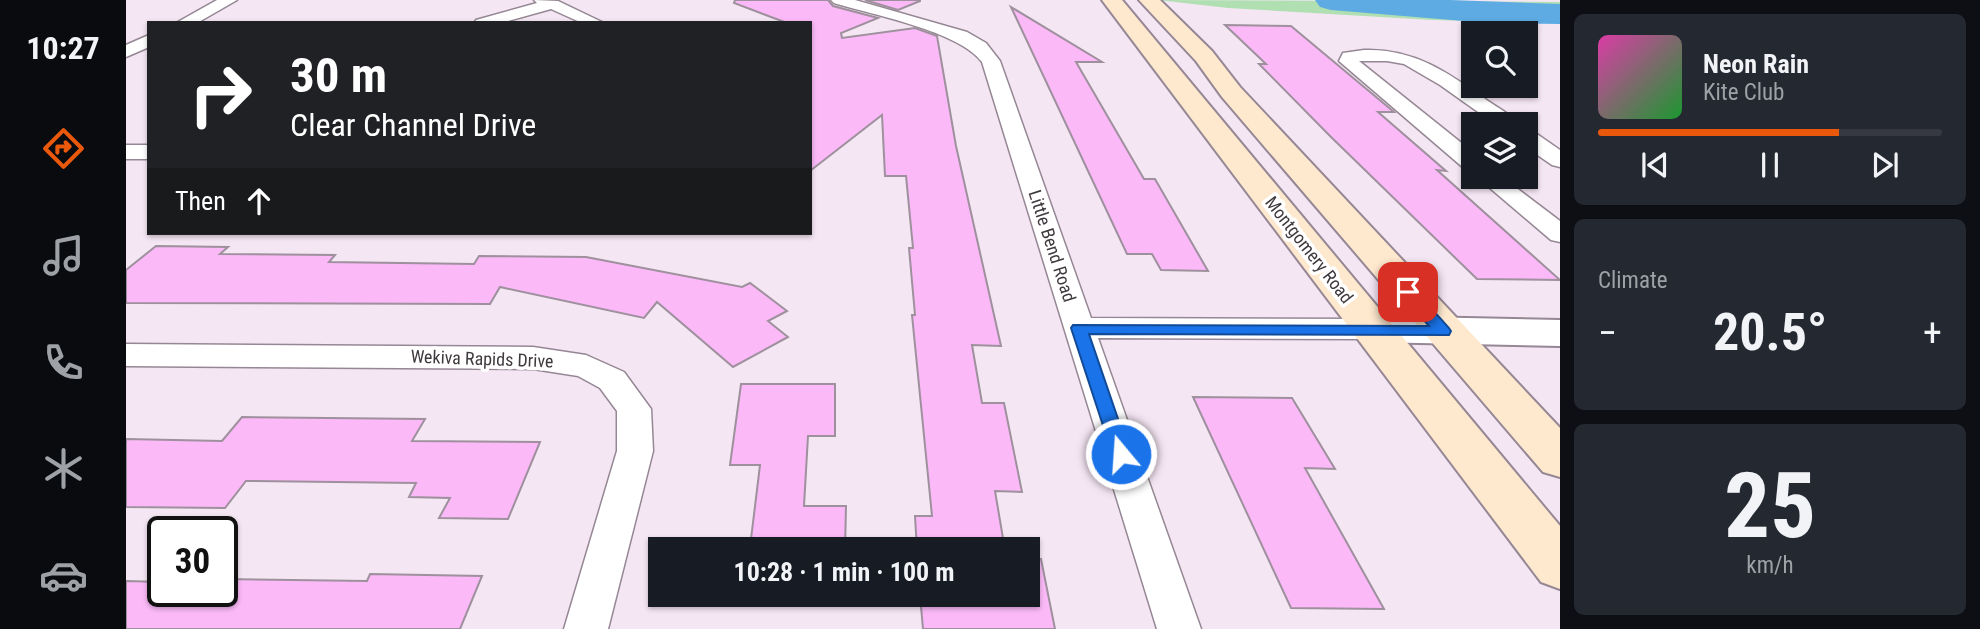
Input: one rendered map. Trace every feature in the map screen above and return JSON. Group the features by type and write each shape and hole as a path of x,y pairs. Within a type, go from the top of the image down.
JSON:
{"main road":[{"name":"Montgomery Road","path":"1112,0 1560,565"},
{"path":"1149,0 1204,57 1231,92 1560,459"}],"street":[{"path":"188,21 229,0"},
{"name":"Little Bend Road","path":"839,0 961,36 980,47 991,61 1179,629"},
{"path":"488,21 547,2 591,21"},
{"path":"126,52 147,41"},
{"path":"1461,154 1348,61 1349,57 1361,55 1408,59 1490,112"},
{"path":"1538,145 1560,160"},
{"path":"126,152 147,152"},
{"path":"1503,189 1560,234"},
{"path":"1079,328 1560,333"},
{"name":"Wekiva Rapids Drive","path":"126,355 533,358 586,366 612,380 634,409 635,451 586,629"}],"green space":[{"path":"1158,0 1560,2 1560,23 1432,20 1228,8"}],"building":[{"path":"735,0 828,0 833,6 878,18 841,33 842,38 915,28 937,36 956,146 1001,346 972,345 982,403 1004,403 1022,492 995,491 1003,537 916,537 915,516 932,516 912,315 915,315 909,248 913,248 906,176 885,176 882,115 812,169 812,21 782,21 734,3"},
{"path":"865,0 920,0 920,1 898,10"},
{"path":"1011,7 1102,62 1076,62 1144,179 1155,179 1208,271 1161,270 1152,254 1127,254"},
{"path":"1225,25 1291,26 1394,112 1378,112 1446,171 1437,170 1560,280 1477,279 1331,137 1259,64 1266,64"},
{"path":"156,246 228,247 220,254 335,255 329,262 474,264 479,256 586,257 742,287 750,283 787,311 768,321 788,337 733,367 657,302 644,318 500,287 490,304 126,303 126,270"},
{"path":"741,384 835,384 835,436 808,436 804,506 846,506 845,537 751,537 760,465 730,465"},
{"path":"1193,397 1292,398 1335,469 1305,468 1384,609 1291,608"},
{"path":"242,417 425,419 412,441 540,442 508,519 439,518 450,498 409,497 416,483 246,481 225,508 126,507 126,439 222,441"},
{"path":"1041,559 1055,629 923,629 921,607 1040,607"},
{"path":"370,574 482,576 460,629 126,629 126,581 147,582 147,607 238,607 238,579 367,581"}],"waterway":[{"path":"1331,0 1488,13 1560,14"}],"route":[{"path":"1121,454 1079,328 1443,331 1408,292"}]}
